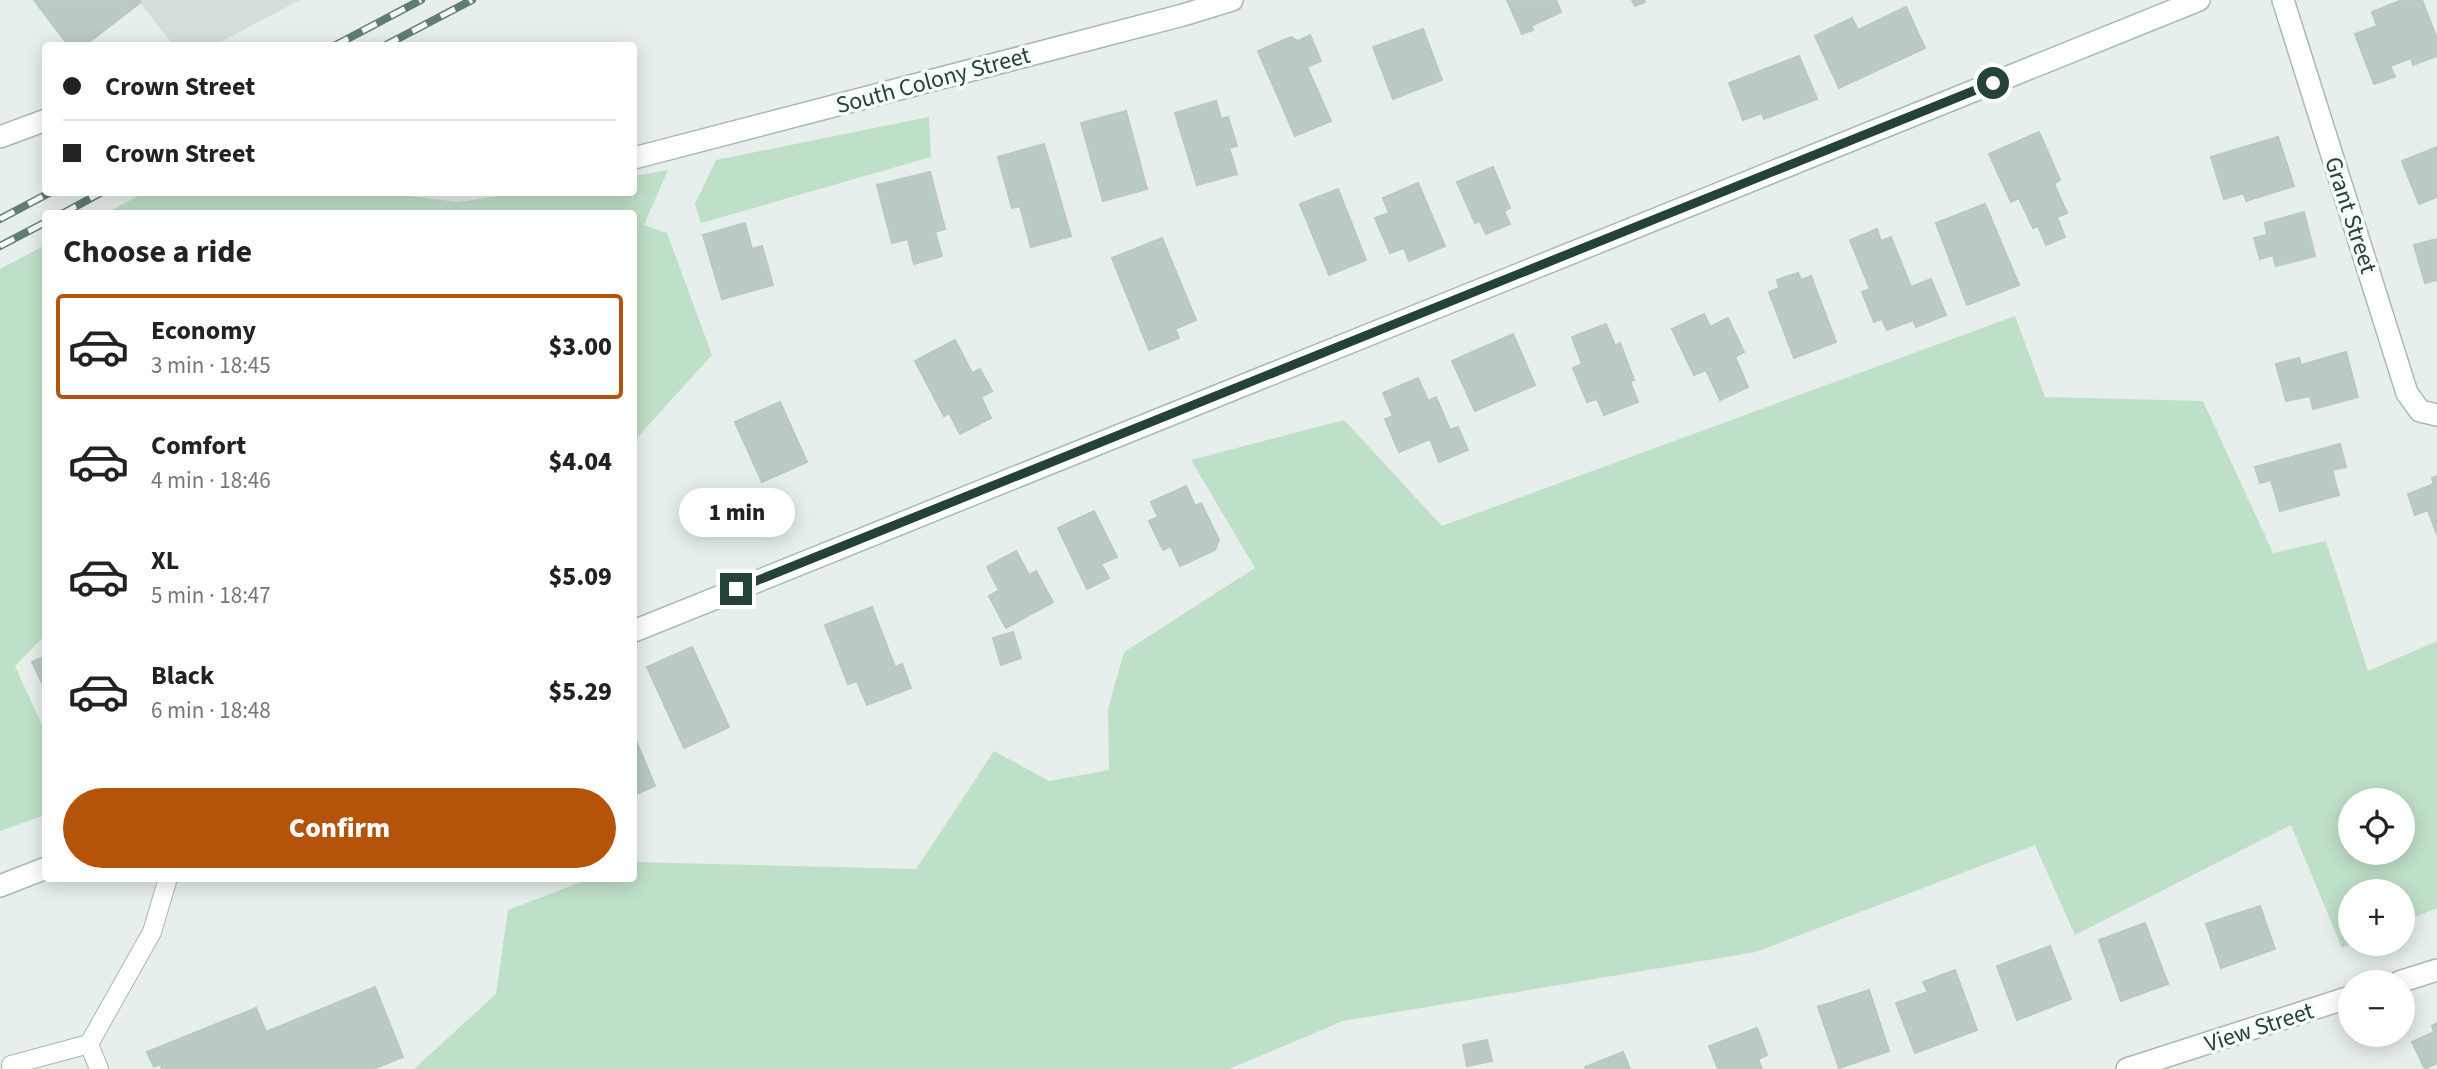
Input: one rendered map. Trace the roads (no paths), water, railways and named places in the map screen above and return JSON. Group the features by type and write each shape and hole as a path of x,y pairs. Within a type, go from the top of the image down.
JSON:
{"street":[{"name":"South Colony Street","path":"637,157 1183,15 1231,0"},
{"path":"637,630 2199,0"},
{"name":"Grant Street","path":"2283,0 2407,393 2420,411 2437,415"},
{"path":"0,137 42,121"},
{"path":"0,886 42,870"},
{"path":"2415,977 2437,970"},
{"name":"View Street","path":"2127,1069 2338,1002"}],"lane":[{"path":"8,1067 89,1044 152,932 167,882"},
{"path":"89,1044 99,1069"}],"railway":[{"path":"342,42 421,0"},
{"path":"392,42 472,0"},
{"path":"0,219 43,196"},
{"path":"69,210 95,196"},
{"path":"0,246 42,224"}]}
